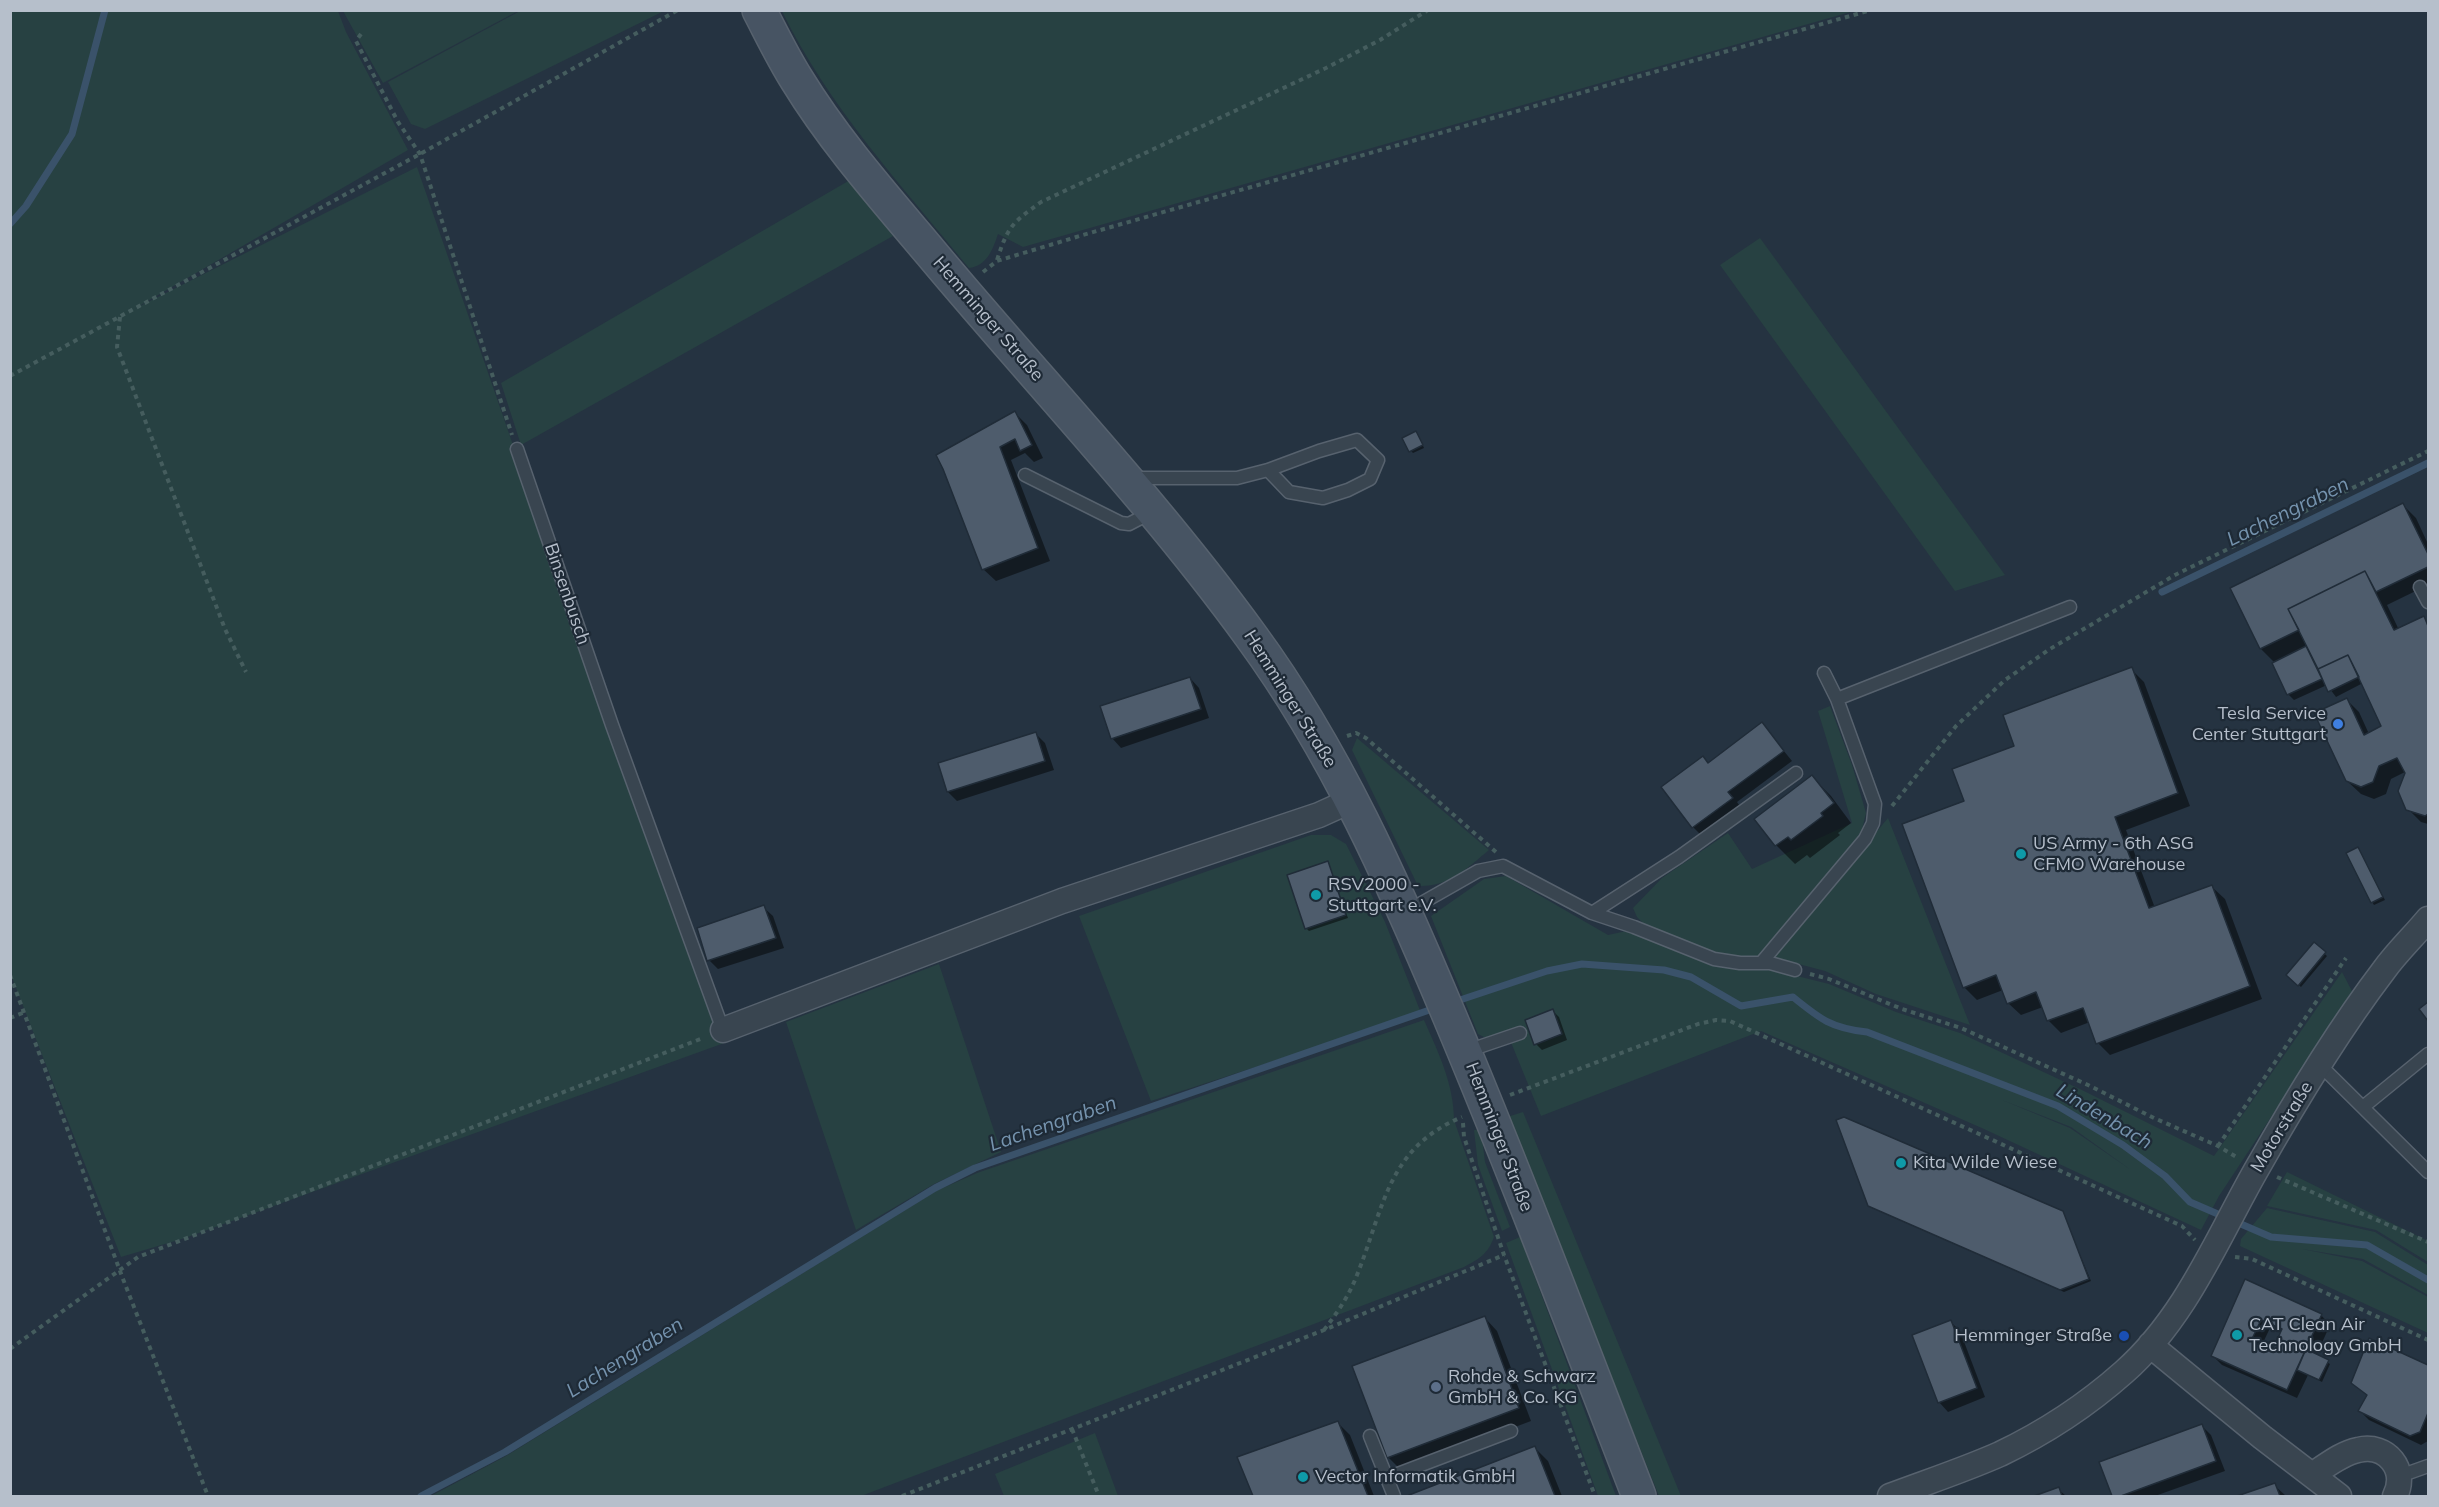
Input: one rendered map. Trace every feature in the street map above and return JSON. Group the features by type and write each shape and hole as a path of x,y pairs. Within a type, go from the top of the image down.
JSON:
{"main road":[{"name":"Hemminger Straße","path":"759,10 795,78 830,130 960,288 1153,511 1284,684 1352,800 1405,913 1461,1042 1475,1110 1639,1497"}],"street":[{"path":"723,1030 1062,901 1308,818 1352,800"},
{"name":"Motorstraße","path":"1902,1494 2000,1454 2040,1432 2078,1408 2124,1371 2150,1345 2167,1325 2217,1243 2256,1170 2344,1025 2384,969 2428,919"},
{"path":"2150,1345 2339,1497"},
{"path":"2312,1474 2349,1453 2372,1448 2385,1454 2395,1464 2397,1486"}],"lane":[{"path":"1131,485 1141,478 1237,478 1357,440 1378,460 1370,479 1348,490 1323,498 1289,492 1268,470"},
{"name":"Binsenbusch","path":"517,449 612,725 723,1030"},
{"path":"1025,475 1121,524 1129,524 1153,511"},
{"path":"2420,587 2428,602"},
{"path":"1837,699 2070,607"},
{"path":"1761,963 1865,839 1873,823 1875,804 1837,699 1824,673"},
{"path":"1592,913 1679,857 1796,772"},
{"path":"1405,913 1478,871 1503,866 1592,913 1714,959 1795,969"},
{"path":"1461,1042 1520,1033"},
{"path":"2363,1107 2428,1054"},
{"path":"2320,1065 2428,1172"},
{"path":"1387,1479 1511,1431"},
{"path":"1370,1436 1394,1497"},
{"path":"2397,1486 2428,1466"}],"path":[{"path":"10,376 420,154 678,10"},
{"path":"997,261 1006,233 1018,219 1041,202 1326,68 1380,40 1428,10"},
{"path":"960,288 997,261 1871,10"},
{"path":"361,34 356,41 398,122 420,154 517,449"},
{"path":"120,316 117,347 220,618 246,672"},
{"path":"1865,839 1956,726 2005,680 2050,649 2175,575 2428,451"},
{"path":"1339,738 1356,733 1366,738 1495,850 1503,866"},
{"path":"2218,1146 2346,958"},
{"path":"1795,969 1829,979 1902,1009 1961,1029 2218,1146 2256,1170 2428,1242"},
{"path":"10,975 120,1271 208,1497"},
{"path":"10,1018 25,1012"},
{"path":"1324,1330 1345,1301 1357,1276 1386,1193 1402,1161 1424,1138 1439,1127 1475,1110 1698,1024 1716,1020 1730,1021 2182,1226 2192,1238 2217,1243 2238,1258 2252,1259 2428,1340"},
{"path":"10,1349 138,1257 723,1030"},
{"path":"1475,1110 1464,1137 1504,1255 1595,1497"},
{"path":"902,1497 1324,1330 1504,1255"},
{"path":"1072,1429 1099,1497"}],"green space":[{"path":"11,11 338,11 346,32 408,150 134,309 417,167 610,726 727,1042 185,1238 121,1257 11,975"},
{"path":"343,11 518,11 383,83"},
{"path":"520,11 664,11 425,129 411,124 388,82"},
{"path":"782,11 1854,11 1023,247 998,234 985,260 969,268 844,112 800,46"},
{"path":"850,180 893,236 521,445 501,383"},
{"path":"1760,238 2005,575 1955,591 1720,265"},
{"path":"1830,706 1852,765 1866,813 1861,834 1758,959 1715,954 1644,924 1637,917 1633,908 1662,878 1728,833 1752,869 1852,823 1818,711"},
{"path":"1357,738 1489,850 1456,876 1429,886 1418,886 1352,750"},
{"path":"1888,818 1970,1025 1876,994 1825,971 1772,957"},
{"path":"1311,835 1331,835 1346,844 1385,922 1421,1013 1151,1101 1079,916"},
{"path":"1506,876 1608,935 1631,930 1712,966 1765,968 1829,984 1896,1012 1960,1033 2082,1090 2214,1156 2342,972 2353,993 2219,1196 2201,1230 1984,1129 1761,1031 1541,1116 1508,1035 1490,1040 1478,1034 1431,916 1484,879","holes":["2002,1100 2071,1127 2131,1170 2070,1128"]},
{"path":"939,964 1001,1152 934,1184 856,1230 786,1022"},
{"path":"1424,1020 1444,1068 1451,1094 1454,1120 1494,1237 1489,1248 1482,1255 1464,1267 861,1496 431,1496 506,1456 936,1191 977,1173"},
{"path":"1523,1112 1681,1496 1659,1496 1507,1117"},
{"path":"1474,1130 1481,1130 1485,1162 1510,1227 1502,1231 1478,1165"},
{"path":"2287,1172 2428,1241 2428,1262 2376,1230 2267,1206"},
{"path":"2267,1208 2375,1232 2428,1265 2428,1295 2363,1259 2302,1249 2362,1261 2428,1297 2428,1333 2240,1246 2241,1239"},
{"path":"1520,1237 1616,1496 1598,1496 1506,1243"},
{"path":"1095,1433 1118,1496 1004,1496 995,1474"}],"building":[{"path":"1015,411 1032,445 1020,451 1015,439 1000,447 1038,548 982,570 936,455"},
{"path":"1416,431 1423,445 1409,452 1402,438"},
{"path":"2403,503 2428,554 2428,567 2376,592 2365,571 2288,609 2299,630 2260,649 2230,588"},
{"path":"2365,571 2394,630 2424,616 2428,626 2428,814 2425,816 2406,810 2398,791 2405,773 2397,758 2379,766 2373,782 2361,787 2346,781 2314,713 2347,698 2364,735 2381,726 2348,655 2318,669 2288,609"},
{"path":"2306,646 2322,679 2287,695 2272,663"},
{"path":"2348,655 2359,677 2328,692 2318,669"},
{"name":"US Army - 6th ASG CFMO Warehouse","path":"2132,667 2178,793 2115,817 2149,908 2212,885 2250,986 2096,1044 2083,1008 2047,1021 2036,992 2007,1004 1996,975 1963,988 1902,824 1964,801 1952,769 2014,746 2003,715"},
{"path":"1190,677 1201,709 1111,739 1100,706"},
{"path":"1762,722 1784,751 1728,792 1733,798 1692,828 1661,787 1703,756 1708,763"},
{"path":"1036,732 1045,761 947,792 938,763"},
{"path":"1812,775 1834,803 1821,813 1823,816 1791,840 1788,837 1775,846 1754,819"},
{"path":"2358,847 2383,897 2371,903 2346,853"},
{"name":"RSV2000 - Stuttgart e.V.","path":"1328,861 1346,915 1305,929 1287,875"},
{"path":"764,905 776,938 707,961 697,928"},
{"path":"2314,942 2326,952 2298,986 2286,975"},
{"path":"2428,1002 2428,1021 2419,1009"},
{"path":"1553,1009 1562,1034 1534,1045 1525,1020"},
{"name":"Kita Wilde Wiese","path":"1844,1117 2063,1211 2089,1279 2060,1290 1868,1206 1836,1120"},
{"name":"CAT Clean Air Technology GmbH","path":"2245,1279 2322,1314 2287,1390 2211,1356","holes":["2261,1320 2282,1329 2272,1351 2251,1341"]},
{"name":"Rohde & Schwarz GmbH & Co. KG","path":"1485,1316 1519,1408 1387,1458 1352,1366"},
{"path":"1951,1320 1977,1388 1938,1403 1912,1335"},
{"path":"2369,1338 2428,1365 2428,1413 2420,1432 2410,1436 2358,1411 2367,1395 2351,1383"},
{"path":"2306,1349 2329,1360 2319,1380 2297,1370"},
{"name":"Vector Informatik GmbH","path":"1338,1421 1368,1496 1253,1496 1237,1457"},
{"path":"2202,1424 2216,1461 2121,1496 2112,1496 2099,1462"},
{"path":"1535,1446 1555,1496 1409,1495"},
{"path":"2275,1483 2280,1496 2237,1496"},
{"path":"2059,1487 2062,1496 2034,1496"}],"waterway":[{"path":"10,224 26,206 72,134 105,10"},
{"name":"Lachengraben","path":"2162,592 2428,463"},
{"name":"Lindenbach","path":"1454,1002 1547,971 1582,964 1664,970 1691,977 1741,1006 1793,997 1819,1017 1835,1025 1867,1032 2058,1106 2123,1145 2165,1176 2190,1202 2271,1237 2367,1245 2428,1280"},
{"name":"Lachengraben","path":"421,1496 505,1452 935,1188 975,1168 1438,1007"}],"place":[{"name":"Tesla Service Center Stuttgart","path":"2338,724"},
{"name":"US Army - 6th ASG CFMO Warehouse","path":"2021,854"},
{"name":"RSV2000 - Stuttgart e.V.","path":"1316,895"},
{"name":"Kita Wilde Wiese","path":"1901,1163"},
{"name":"CAT Clean Air Technology GmbH","path":"2237,1335"},
{"name":"Hemminger Straße","path":"2124,1336"},
{"name":"Rohde & Schwarz GmbH & Co. KG","path":"1436,1387"},
{"name":"Vector Informatik GmbH","path":"1303,1477"}]}
